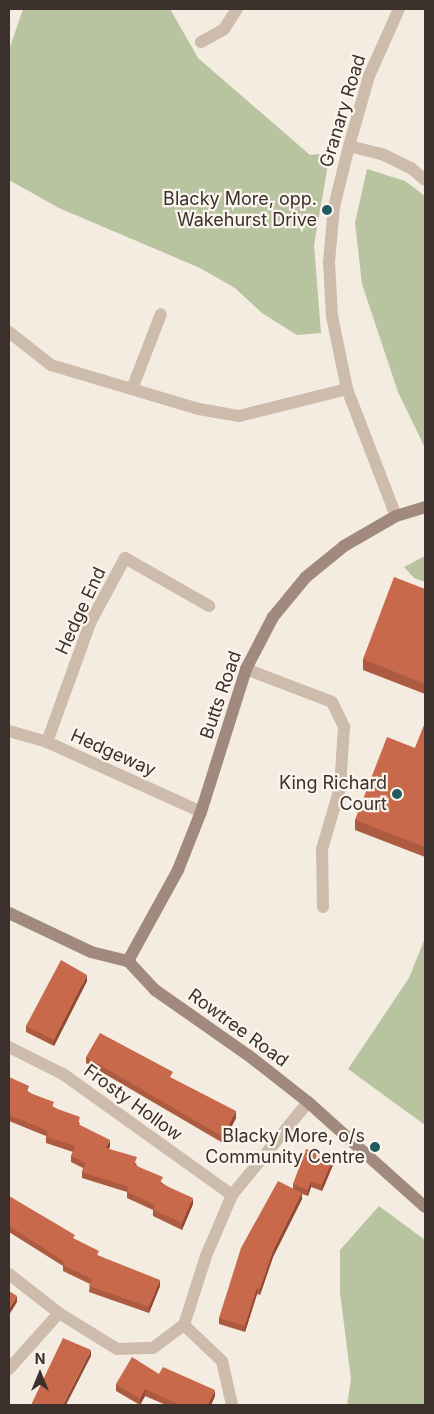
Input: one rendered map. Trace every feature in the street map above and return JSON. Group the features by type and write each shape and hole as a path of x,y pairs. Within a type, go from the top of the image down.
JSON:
{"street":[{"path":"201,42 224,29 238,9"},
{"name":"Granary Road","path":"396,516 347,389 332,316 329,262 334,207 349,146 369,76 399,9"},
{"path":"349,146 382,154 411,168 425,180"},
{"path":"132,389 161,314"},
{"path":"9,332 51,365 199,409 239,416 347,389"},
{"name":"Butts Road","path":"128,961 178,870 201,812 246,668 273,617 306,577 344,546 396,516 425,507"},
{"name":"Hedge End","path":"47,742 90,623 125,558 209,606"},
{"path":"246,668 332,702 344,727 340,788 322,849 323,907"},
{"name":"Hedgeway","path":"9,731 47,742 201,812"},
{"path":"9,913 91,952 128,961"},
{"name":"Rowtree Road","path":"128,961 155,990 248,1055 308,1102 425,1207"},
{"name":"Frosty Hollow","path":"9,1047 64,1074 232,1195"},
{"path":"9,1274 59,1313 117,1349 153,1348 184,1325 206,1256 232,1195 308,1102"},
{"path":"9,1369 59,1313"},
{"path":"184,1325 222,1361 232,1405"}],"green space":[{"path":"23,9 170,9 198,58 310,155 330,153 314,245 321,333 297,335 262,313 235,288 200,268 59,208 9,180 9,50"},
{"path":"367,169 405,181 425,196 425,448 398,392 362,284 355,223"},
{"path":"425,556 425,582 414,578 404,567"},
{"path":"425,938 425,1125 348,1069 409,978"},
{"path":"379,1206 425,1240 425,1405 347,1405 351,1379 340,1293 340,1250"}],"building":[{"path":"394,577 425,589 425,684 363,659"},
{"name":"King Richard Court","path":"425,723 425,847 355,820 387,737 415,748"},
{"path":"61,960 87,975 54,1040 26,1026"},
{"path":"100,1033 173,1072 170,1077 236,1111 223,1137 86,1057"},
{"path":"9,1077 29,1086 27,1092 54,1102 52,1107 80,1117 78,1124 110,1140 106,1148 137,1157 134,1165 163,1177 160,1183 193,1198 182,1223 153,1210 155,1205 127,1192 129,1187 82,1172 86,1163 71,1156 75,1146 46,1137 48,1131 9,1115"},
{"path":"306,1149 333,1159 322,1185 311,1181 308,1190 293,1184"},
{"path":"278,1181 302,1193 273,1251 260,1289 257,1288 245,1326 219,1318 241,1248"},
{"path":"9,1196 75,1235 73,1238 99,1251 97,1255 160,1280 149,1307 89,1286 92,1279 63,1265 65,1262 9,1226"},
{"path":"9,1291 17,1296 9,1309"},
{"path":"63,1338 91,1350 63,1405 31,1405"},
{"path":"132,1357 159,1374 163,1367 215,1390 208,1405 180,1405 145,1389 140,1399 116,1384"}],"place":[{"name":"Blacky More, opp. Wakehurst Drive","path":"327,210"},
{"name":"King Richard Court","path":"397,794"},
{"name":"Blacky More, o/s Community Centre","path":"375,1147"}]}
